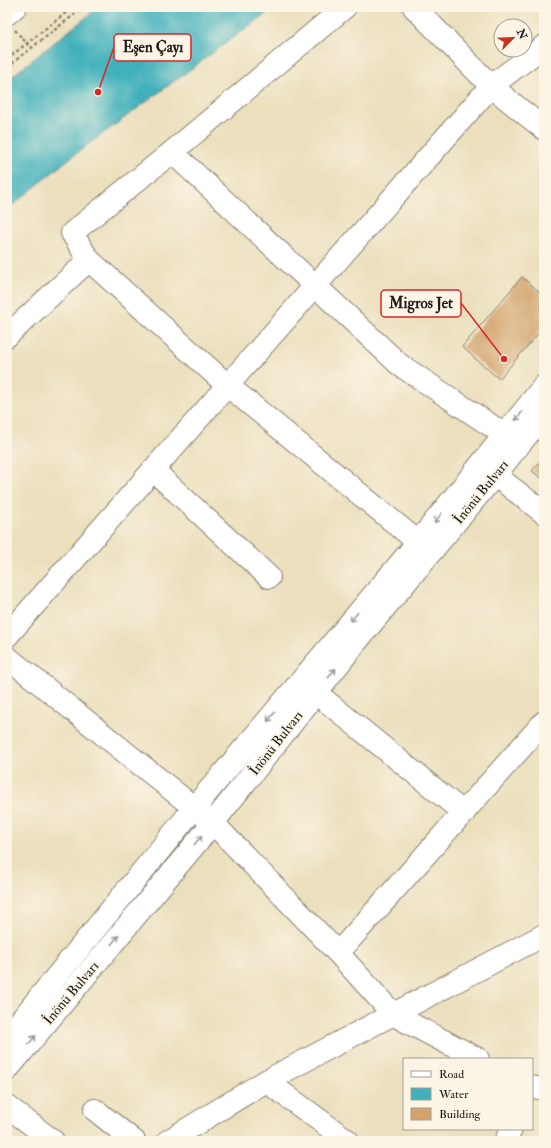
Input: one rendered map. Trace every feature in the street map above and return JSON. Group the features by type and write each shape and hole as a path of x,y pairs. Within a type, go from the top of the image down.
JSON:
{"street":[{"path":"346,7 172,152 72,232 89,260 227,385 418,542"},
{"path":"414,7 490,86 544,129"},
{"path":"7,636 490,86 544,46"},
{"path":"172,152 400,365 505,434"},
{"path":"7,336 89,260"},
{"name":"İnönü Bulvarı","path":"7,1070 213,823 357,641 488,470 505,434 544,386"},
{"name":"İnönü Bulvarı","path":"7,1037 194,808 418,542 544,414"},
{"path":"153,470 269,577"},
{"path":"488,470 544,513"},
{"path":"7,658 213,823 338,953 394,1015 476,1058"},
{"path":"316,693 464,813"},
{"path":"338,953 464,813 542,730"},
{"path":"168,1141 266,1081 544,935"},
{"path":"266,1081 348,1141"},
{"path":"533,1087 544,1089"},
{"path":"7,1106 53,1141"},
{"path":"95,1110 134,1141"},
{"path":"506,1141 511,1130"}],"path":[{"path":"7,59 73,7"},
{"path":"7,67 84,7"},
{"path":"11,16 26,43 31,48"}],"water":[{"path":"99,7 275,7 70,158 7,210 7,80"}],"building":[{"path":"522,277 544,296 544,327 499,379 462,347"},
{"path":"544,457 544,480 532,471"}],"place":[{"name":"Eşen Çayı","path":"98,92"},
{"name":"Migros Jet","path":"504,359"}]}
